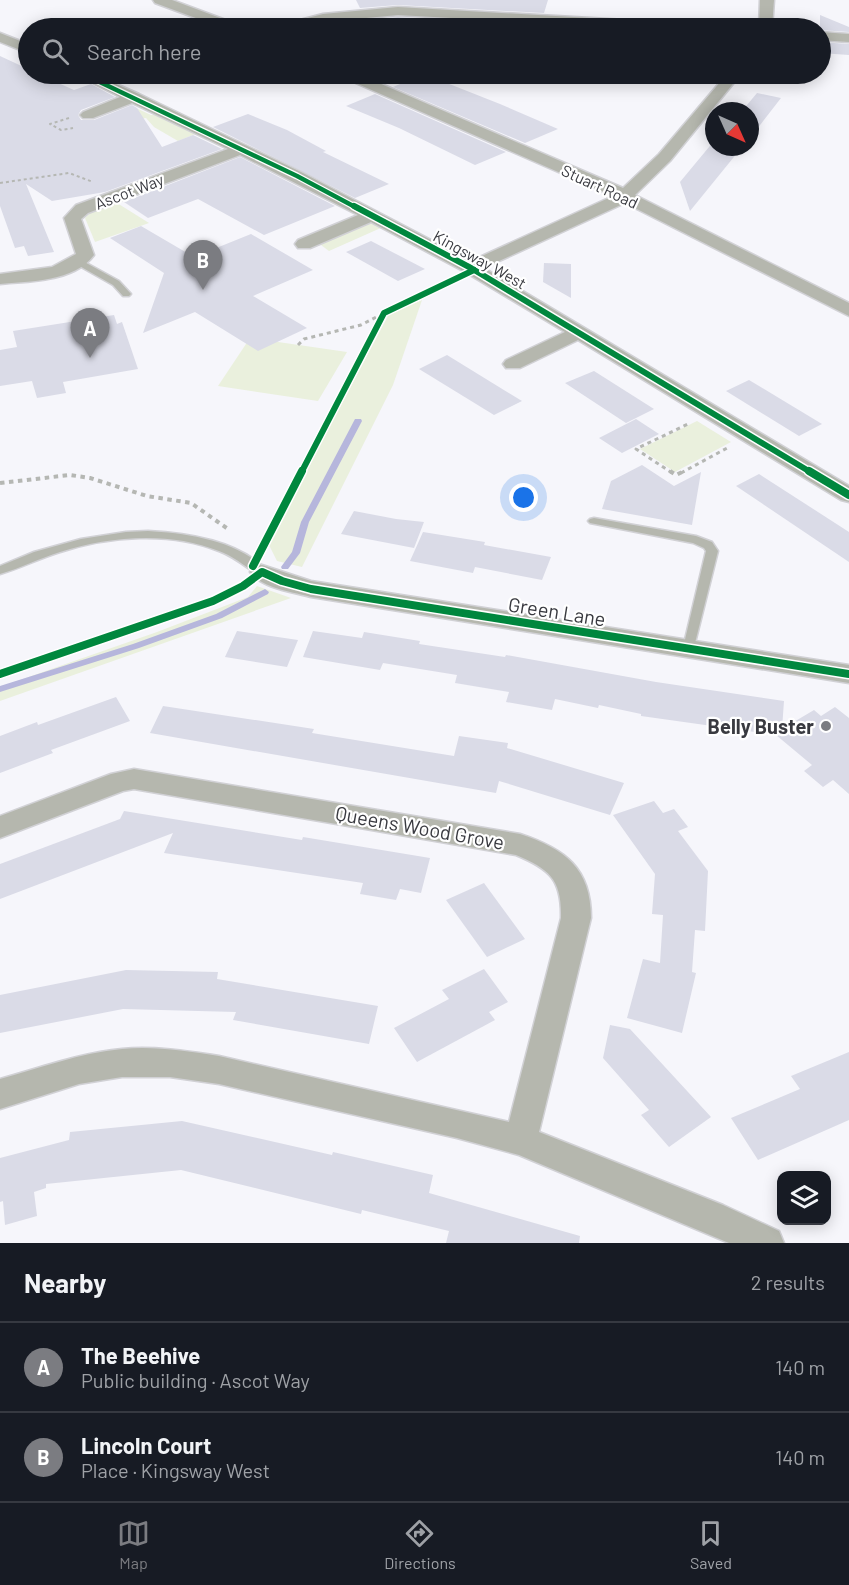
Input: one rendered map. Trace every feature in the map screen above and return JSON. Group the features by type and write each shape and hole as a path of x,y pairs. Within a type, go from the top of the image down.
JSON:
{"street":[{"path":"160,0 208,18"},
{"path":"766,18 767,0"},
{"path":"323,18 398,11 520,18"},
{"path":"831,37 849,38"},
{"name":"Kingsway West","path":"105,84 242,149 471,268 849,495"},
{"name":"Stuart Road","path":"370,84 623,196 844,308"},
{"path":"471,268 623,196 661,160 726,84"},
{"path":"88,115 134,97"},
{"name":"Ascot Way","path":"79,262 85,255 72,218 82,209 242,149"},
{"path":"304,244 372,215"},
{"path":"0,279 68,267 79,262"},
{"path":"844,308 849,288"},
{"path":"513,364 580,332"},
{"name":"Green Lane","path":"262,572 282,582 311,589 849,674"},
{"name":"Queens Wood Grove","path":"0,827 120,781 134,778 520,845 542,853 562,867 573,884 578,900 576,918 521,1140"},
{"path":"0,1094 79,1070 122,1063 170,1063 219,1070 457,1123 521,1140 711,1217 767,1243"}],"lane":[{"path":"79,262 116,284 126,294"},
{"path":"594,521 696,540 708,545 712,551 688,648"},
{"path":"0,570 71,545 101,538 137,536 190,539 216,545 262,572"}],"path":[{"path":"0,183 69,173 94,182"},
{"path":"298,345 304,339 361,324 394,308"},
{"path":"376,328 384,313"},
{"path":"712,412 636,449 676,475 751,435"},
{"path":"0,483 70,475 90,478 147,496 191,502 234,533"}],"green space":[{"path":"136,108 151,115 159,114 198,133 178,141 154,127 146,118 59,132"},
{"path":"117,203 149,223 95,242 85,218 91,212"},
{"path":"364,223 375,223 383,227 329,251 321,245 322,241"},
{"path":"422,300 393,385 302,567 277,561 268,543 389,314"},
{"path":"250,338 347,352 318,401 218,386"},
{"path":"697,421 731,442 675,472 640,449"},
{"path":"257,586 291,598 0,701 0,687 157,632 248,597"}],"building":[{"path":"356,0 548,0 544,13 398,5 360,8"},
{"path":"831,20 849,27 849,32 831,31"},
{"path":"831,43 849,44 849,55 831,54"},
{"path":"0,56 18,64 18,84 60,84 74,90 91,84 115,97 81,110 78,115 81,120 94,120 132,105 137,108 162,147 193,135 222,149 105,192 52,201 26,184 54,252 28,256 24,246 15,248 0,206"},
{"path":"400,84 449,84 558,129 525,143 393,87"},
{"path":"757,93 781,98 759,126 759,102 750,102"},
{"path":"375,94 506,152 475,165 399,128 346,106"},
{"path":"248,114 287,130 326,151 323,152 389,184 355,198 213,127"},
{"path":"705,152 705,156 735,156 690,211 680,182"},
{"path":"240,157 335,206 264,235 198,199 148,218 124,202"},
{"path":"141,226 194,257 251,234 313,270 253,296 307,328 258,351 195,312 143,333 164,273 110,238"},
{"path":"371,241 425,269 398,281 346,252"},
{"path":"544,263 571,264 571,298 543,282"},
{"path":"114,315 117,324 122,322 138,369 63,382 66,393 37,398 32,381 0,386 0,350 17,347 13,331"},
{"path":"447,355 522,401 494,415 419,369"},
{"path":"594,371 654,409 626,423 565,383"},
{"path":"749,380 822,424 799,436 726,391"},
{"path":"636,419 659,434 622,453 599,438"},
{"path":"642,465 674,486 701,472 692,525 602,509 611,481"},
{"path":"759,474 849,532 849,562 736,486"},
{"path":"354,511 424,522 414,548 341,534"},
{"path":"423,532 485,542 484,545 551,557 542,580 475,567 473,573 410,561"},
{"path":"237,631 298,640 287,667 225,657"},
{"path":"313,631 362,638 364,632 420,641 419,644 505,657 506,655 656,682 784,701 782,729 814,710 821,716 835,707 849,718 849,794 833,780 823,787 804,771 812,765 776,735 641,716 641,714 599,705 598,708 555,699 552,710 506,702 509,692 455,683 457,675 383,663 380,670 303,657"},
{"path":"116,697 130,721 51,750 53,753 0,773 0,736"},
{"path":"163,706 314,729 312,733 454,756 459,736 508,743 507,748 624,783 610,815 499,781 496,793 150,733"},
{"path":"654,801 663,813 674,809 688,827 678,831 708,871 705,931 695,930 692,972 696,973 682,1033 627,1018 643,959 660,963 663,915 652,914 655,874 613,815"},
{"path":"124,811 430,858 421,893 400,889 396,900 360,894 363,883 164,853 173,833 0,899 0,864 120,819"},
{"path":"484,883 525,939 487,957 446,900"},
{"path":"484,969 508,1002 489,1012 495,1020 417,1062 394,1028 449,999 442,990"},
{"path":"126,970 218,972 217,979 378,1006 369,1044 233,1020 236,1012 123,1009 0,1033 0,995"},
{"path":"610,1025 630,1029 711,1117 669,1147 641,1115 649,1110 603,1058"},
{"path":"849,1052 849,1120 758,1160 731,1118 800,1089 791,1076"},
{"path":"182,1121 433,1175 429,1193 580,1236 579,1243 446,1243 449,1231 362,1210 361,1214 181,1170 46,1184 46,1188 34,1192 37,1216 5,1225 3,1201 0,1202 0,1158 69,1140 70,1132"}],"waterway":[{"path":"285,567 296,553 305,522 358,421"},
{"path":"0,689 136,646 219,616 265,592"}],"cycle path":[{"path":"104,84 297,176 471,268 849,495"},
{"path":"253,566 384,313 474,270"},
{"path":"0,674 213,601 243,586 262,572 282,581 311,589 849,674"}],"place":[{"name":"Lincoln Court","path":"203,290"},
{"name":"The Beehive","path":"90,358"},
{"name":"Belly Buster","path":"826,726"}]}
